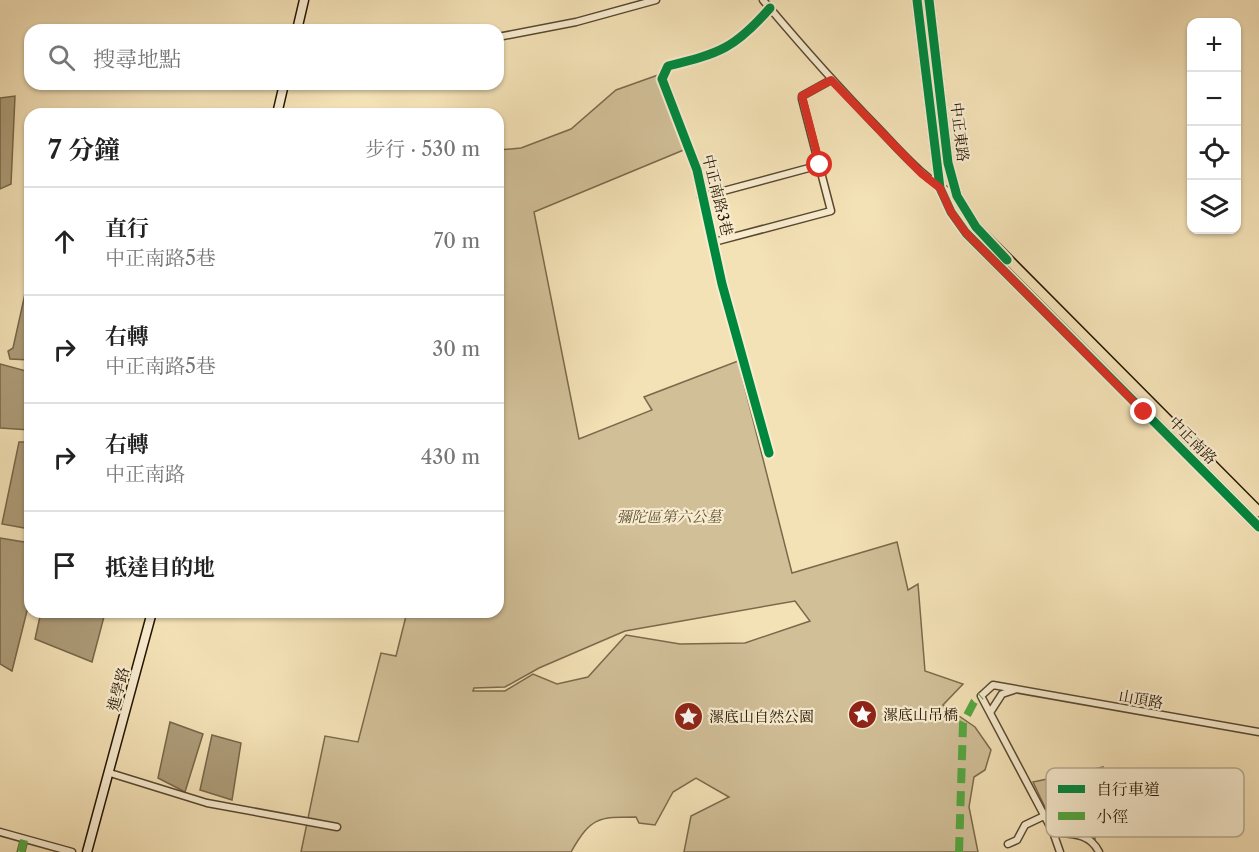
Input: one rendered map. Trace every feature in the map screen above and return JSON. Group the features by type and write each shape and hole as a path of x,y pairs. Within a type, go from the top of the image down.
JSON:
{"main road":[{"name":"中正東路","path":"917,0 940,188"},
{"name":"中正東路","path":"929,0 948,163 957,196"},
{"name":"中正南路","path":"940,188 951,212 966,233 1259,527"},
{"name":"中正南路","path":"957,196 976,227 1023,277 1259,512"}],"street":[{"path":"298,24 304,0"},
{"path":"504,37 656,0"},
{"name":"中正南路","path":"763,0 831,80 921,173 940,188 957,196"},
{"name":"中正南路3巷","path":"769,453 722,284 693,157 662,79 662,73 668,66 723,51 737,41 770,8"},
{"path":"701,197 820,165 802,96 831,80"},
{"path":"278,108 283,90"},
{"name":"中正南路3巷","path":"714,242 831,211 820,165"},
{"name":"進學路","path":"87,852 150,618"},
{"name":"山頂路","path":"991,711 981,696 993,685 1259,732"},
{"path":"1018,689 1002,694 991,711 1046,820"},
{"path":"110,773 207,803 338,826"},
{"path":"1008,844 1017,840 1025,825 1044,816"},
{"path":"0,832 72,852"},
{"path":"1055,837 1060,852"},
{"path":"1085,837 1094,842 1099,852"},
{"path":"21,852 24,840"}],"green space":[{"name":"彌陀區第六公墓","path":"658,75 686,149 534,212 579,439 652,410 644,397 738,361 792,573 897,542 908,590 918,584 925,671 963,684 943,705 975,727 991,750 985,770 974,777 969,807 978,852 684,852 691,816 729,797 696,778 673,792 655,825 639,823 636,817 597,821 584,832 571,852 301,852 325,736 358,742 381,653 396,656 406,618 504,618 504,149 521,148 571,129 616,90","holes":["795,601 810,621 745,643 680,644 626,635 588,677 557,684 533,674 505,691 473,691 474,688 505,687 539,668 625,631"]},
{"path":"1046,779 1046,809 1033,782"}],"shaded area":[{"path":"15,96 11,184 0,189 0,98"},
{"path":"24,298 24,360 10,359 8,351 13,348"},
{"path":"0,364 24,370 24,430 0,428"},
{"path":"19,442 24,442 24,528 2,524"},
{"path":"0,538 24,542 25,618 12,671 0,664"},
{"path":"40,618 104,618 92,662 35,639"},
{"path":"170,722 203,734 185,792 158,778"},
{"path":"212,735 241,743 232,800 200,790"}],"marked path":[{"path":"959,852 963,723 974,702 981,696"},
{"path":"21,852 24,840"}],"cycle path":[{"path":"917,0 940,188 951,212 966,233 1259,527"},
{"path":"929,0 948,163 957,196 976,227 1007,260"},
{"path":"769,453 722,284 697,170 662,79 668,66 714,53 736,41 770,8"}],"place":[{"name":"漯底山吊橋","path":"862,714"},
{"name":"漯底山自然公園","path":"688,716"}],"route":[{"path":"820,165 802,96 831,80 921,173 940,188 951,212 966,233 1144,412"}]}
